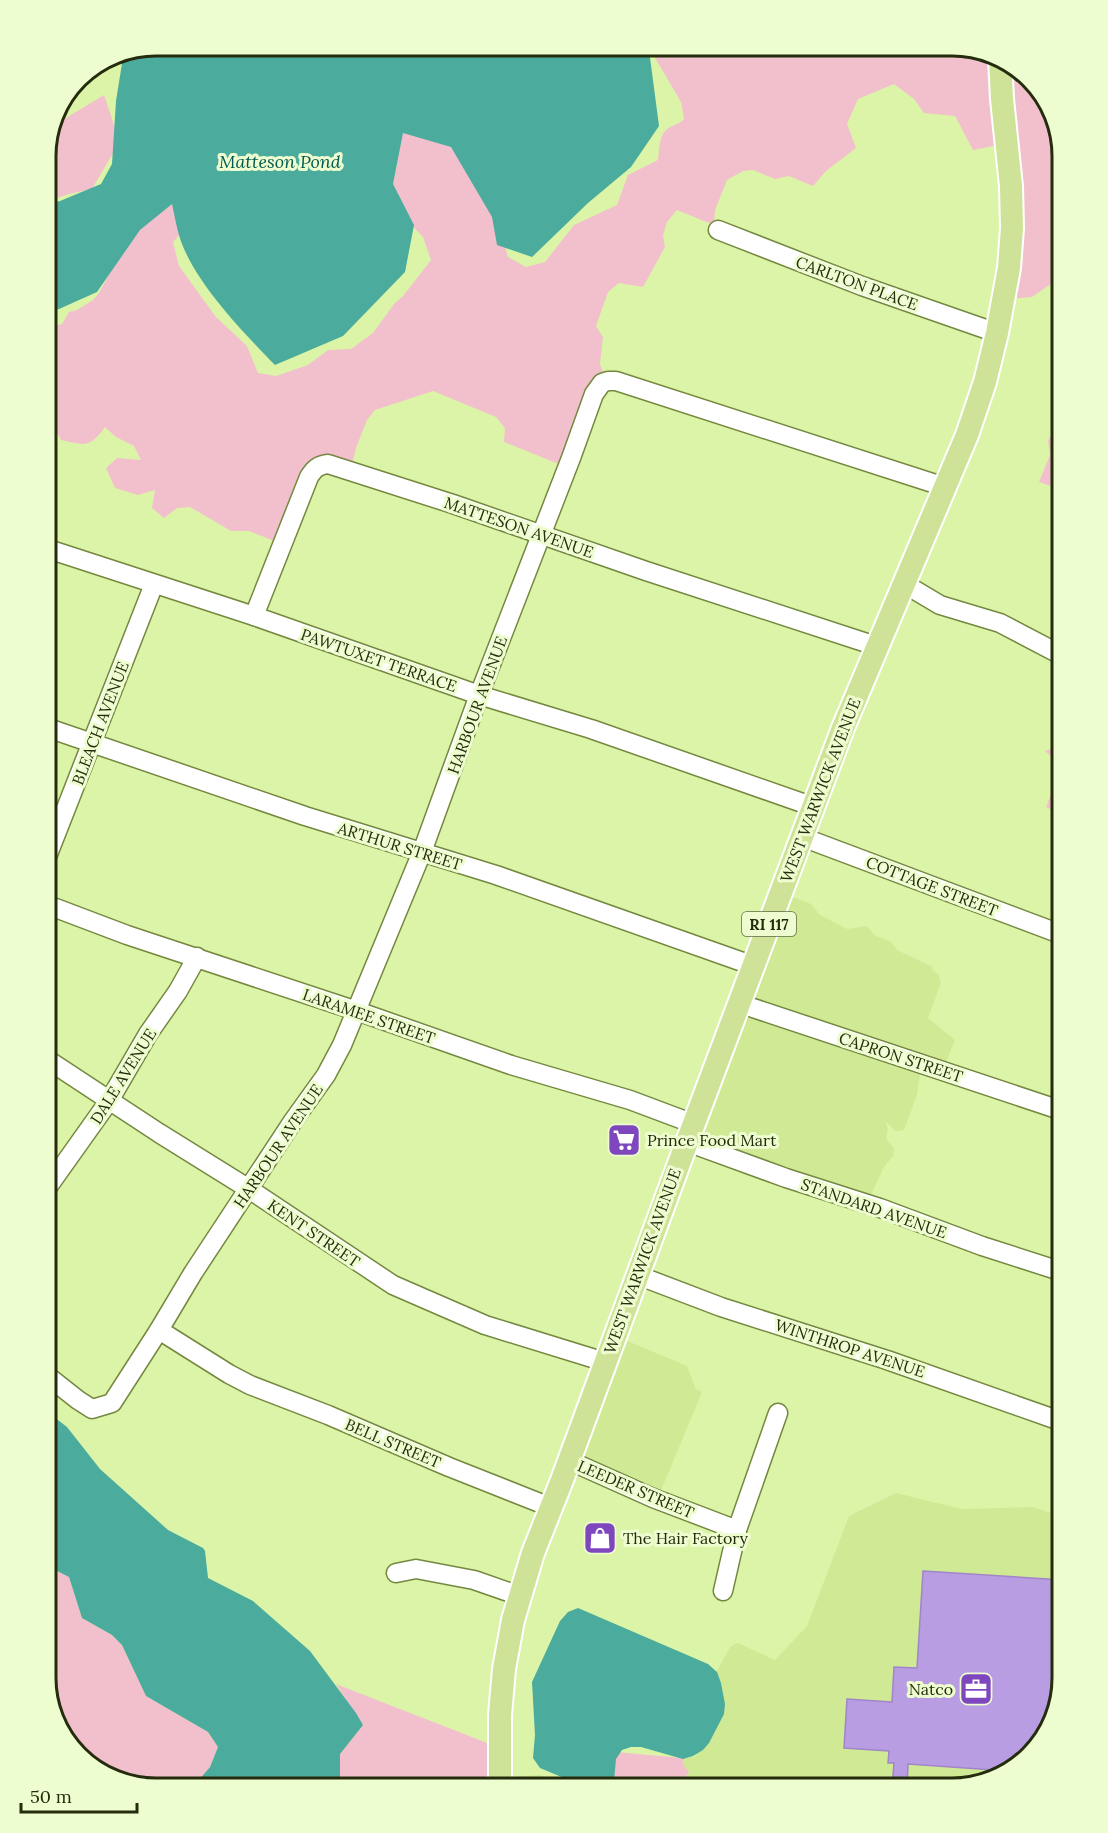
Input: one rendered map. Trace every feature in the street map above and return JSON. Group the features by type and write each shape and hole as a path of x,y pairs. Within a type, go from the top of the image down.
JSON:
{"main road":[{"name":"WEST WARWICK AVENUE","path":"500,1777 500,1715 504,1669 513,1620 533,1553 846,719 945,487 985,382 1009,268 1012,228 1011,186 1000,68"}],"street":[{"name":"CARLTON PLACE","path":"718,230 862,286 997,333"},
{"name":"HARBOUR AVENUE","path":"56,1383 78,1401 92,1408 112,1403 193,1272 326,1075 357,1011 422,852 479,695 594,394 602,383 616,381 945,487"},
{"name":"MATTESON AVENUE","path":"254,616 309,477 320,465 328,464 876,646"},
{"name":"PAWTUXET TERRACE","path":"56,552 254,616 479,695 591,729 814,807"},
{"name":"BLEACH AVENUE","path":"56,835 154,584"},
{"path":"903,584 940,605 1000,623 1052,650"},
{"name":"ARTHUR STREET","path":"56,731 305,816 496,875 754,966"},
{"name":"COTTAGE STREET","path":"802,837 1052,931"},
{"name":"LARAMEE STREET","path":"56,908 511,1065 630,1100 690,1133"},
{"name":"DALE AVENUE","path":"56,1176 109,1101 197,957"},
{"name":"CAPRON STREET","path":"738,1003 1052,1107"},
{"name":"KENT STREET","path":"56,1065 249,1189 393,1286 485,1325 605,1362"},
{"name":"STANDARD AVENUE","path":"690,1133 786,1178 880,1208 982,1246 1052,1268"},
{"name":"WINTHROP AVENUE","path":"637,1275 721,1307 887,1360 1052,1418"},
{"name":"BELL STREET","path":"159,1330 250,1385 328,1415 550,1508"},
{"path":"723,1591 737,1530 778,1413"},
{"name":"LEEDER STREET","path":"568,1460 653,1498 737,1530"},
{"path":"396,1573 416,1569 474,1580 520,1596"}],"shaded area":[{"path":"654,56 959,56 972,57 997,66 1019,80 1028,89 1042,111 1049,129 1052,142 1052,283 1032,297 1005,299 1004,144 973,150 955,116 924,113 914,99 894,84 858,99 847,124 856,148 826,171 813,186 789,176 775,179 753,170 743,171 727,180 715,210 714,222 709,223 677,210 667,222 663,235 665,247 643,287 619,283 608,292 596,326 603,337 600,364 606,381 566,467 504,442 505,428 496,417 433,391 375,410 367,420 356,448 351,470 318,469 282,544 249,531 231,531 190,507 177,508 164,518 152,508 155,490 138,495 115,488 106,468 117,458 141,460 134,446 116,437 105,427 95,439 86,444 61,440 56,430 56,325 62,324 69,312 93,300 99,293 147,208 181,200 187,227 173,242 179,266 216,317 247,346 258,373 276,376 308,365 328,350 351,349 373,333 431,260 423,237 397,210 392,185 397,165 394,146 372,116 446,128 499,226 508,257 526,267 545,262 574,225 617,205 628,175 658,160 662,136 668,128 684,119 681,102"},
{"path":"104,95 116,131 116,148 92,189 56,198 56,149 62,120"},
{"path":"1052,435 1052,486 1039,482 1050,455 1048,440"},
{"path":"1052,749 1052,757 1045,751"},
{"path":"1052,792 1052,810 1046,807"},
{"path":"783,893 811,904 820,915 847,929 867,926 874,935 891,942 897,950 933,967 932,970 938,974 941,983 928,1018 955,1040 943,1070 921,1066 917,1095 904,1130 896,1131 885,1121 888,1129 886,1139 894,1148 893,1156 884,1167 867,1204 691,1144"},
{"path":"618,1337 687,1366 696,1389 702,1392 657,1500 590,1473 574,1447"},
{"path":"896,1493 962,1509 1033,1507 1052,1513 1052,1691 1049,1704 1036,1733 1019,1753 1008,1761 979,1774 966,1777 685,1778 688,1772 683,1765 683,1758 695,1757 700,1749 716,1673 730,1647 738,1643 775,1660 807,1626 849,1516"},
{"path":"56,1570 69,1577 82,1618 112,1635 122,1645 146,1696 208,1732 218,1747 210,1767 201,1777 136,1776 100,1761 80,1744 66,1722 56,1691"},
{"path":"336,1684 500,1748 498,1777 340,1777 340,1754 362,1725"},
{"path":"616,1752 683,1758 683,1765 689,1772 685,1778 596,1778"},
{"path":"539,1775 551,1777 509,1777"}],"water":[{"name":"Matteson Pond","path":"650,56 659,126 631,167 588,203 532,257 497,245 492,217 451,147 403,133 393,184 414,225 405,272 343,336 275,365 223,308 199,276 182,244 172,204 140,230 97,292 56,309 56,202 101,184 112,164 116,101 122,61 136,57"},
{"path":"56,1418 67,1427 100,1469 168,1530 203,1548 208,1578 253,1601 310,1651 363,1725 340,1754 340,1777 201,1777 210,1767 218,1747 208,1732 146,1696 122,1645 112,1635 82,1618 69,1577 56,1570"},
{"path":"578,1608 708,1664 717,1672 725,1704 724,1714 703,1750 683,1759 641,1747 631,1747 622,1750 616,1759 614,1778 563,1778 540,1768 533,1758 535,1735 532,1682 560,1621 568,1612"}],"building":[{"name":"Natco","path":"923,1571 1052,1579 1052,1691 1049,1704 1036,1733 1019,1753 1008,1761 990,1770 908,1764 907,1778 893,1778 894,1763 888,1763 889,1751 844,1748 847,1699 892,1702 894,1667 917,1668"}],"place":[{"name":"Prince Food Mart","path":"624,1140"},
{"name":"The Hair Factory","path":"600,1538"},
{"name":"Natco","path":"976,1689"}]}
